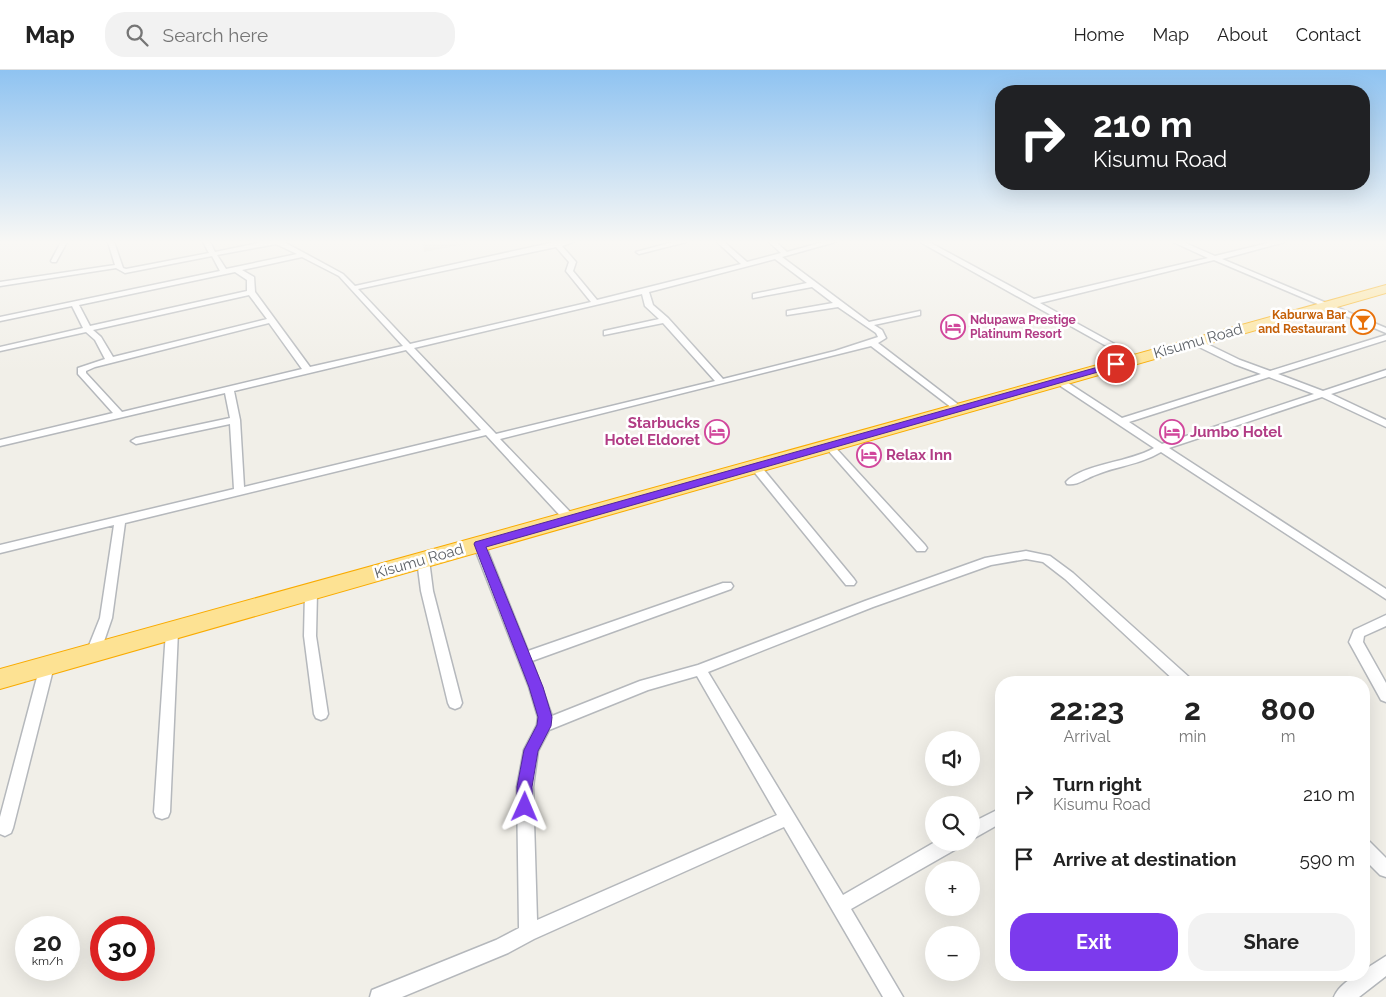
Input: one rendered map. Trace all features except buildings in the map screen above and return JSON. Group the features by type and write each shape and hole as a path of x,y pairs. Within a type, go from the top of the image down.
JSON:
{"highway":[{"name":"Kisumu Road","path":"0,679 1386,289"}],"street":[{"path":"0,319 157,285"},
{"path":"251,285 251,292 308,371"},
{"path":"351,285 570,519"},
{"path":"354,288 367,285"},
{"path":"581,285 596,302"},
{"path":"0,443 667,285"},
{"path":"756,296 808,285"},
{"path":"0,549 720,381 872,343 882,338 880,332 816,285"},
{"path":"1003,285 1135,359"},
{"path":"1033,302 1102,285"},
{"path":"1280,285 1386,331"},
{"path":"645,291 649,306 665,320 720,381"},
{"path":"0,349 251,292"},
{"path":"74,303 80,311 87,329 98,339 110,360"},
{"path":"790,313 839,304"},
{"path":"869,324 917,313"},
{"path":"119,414 82,374 81,370 85,367 110,360 271,320"},
{"path":"607,334 665,320"},
{"path":"1120,422 1386,337"},
{"path":"1196,342 1267,374 1321,393 1386,424"},
{"path":"872,343 959,409"},
{"path":"1071,482 1095,471 1149,455 1160,448 1386,373"},
{"path":"1059,381 1386,595"},
{"path":"228,389 235,420 239,492"},
{"path":"136,441 235,420"},
{"path":"829,446 922,548"},
{"path":"756,466 850,582"},
{"path":"92,653 106,618 120,521"},
{"path":"479,544 525,658 545,717 544,726 531,750 525,787 528,933"},
{"path":"544,726 645,685 700,670 869,604 989,562 1026,555 1046,559 1062,570 1178,676"},
{"path":"422,560 427,591 455,703"},
{"path":"525,658 728,586"},
{"path":"311,592 310,636 321,714"},
{"path":"1386,620 1359,633 1356,642 1386,696"},
{"path":"162,812 172,631"},
{"path":"5,828 47,666"},
{"path":"700,670 894,997"},
{"path":"379,997 502,947 528,933 788,818"},
{"path":"980,827 995,818"},
{"path":"840,906 936,851"},
{"path":"1370,854 1386,869"},
{"path":"1370,977 1386,965"},
{"path":"1342,997 1364,981"}],"place":[{"name":"Kaburwa Bar and Restaurant","path":"1363,322"},
{"name":"Ndupawa Prestige Platinum Resort","path":"953,327"},
{"name":"Starbucks Hotel Eldoret","path":"717,432"},
{"name":"Jumbo Hotel","path":"1172,432"},
{"name":"Relax Inn","path":"869,455"}],"route":[{"path":"525,807 525,787 531,750 544,726 545,717 536,687 479,544 1116,364"}]}
